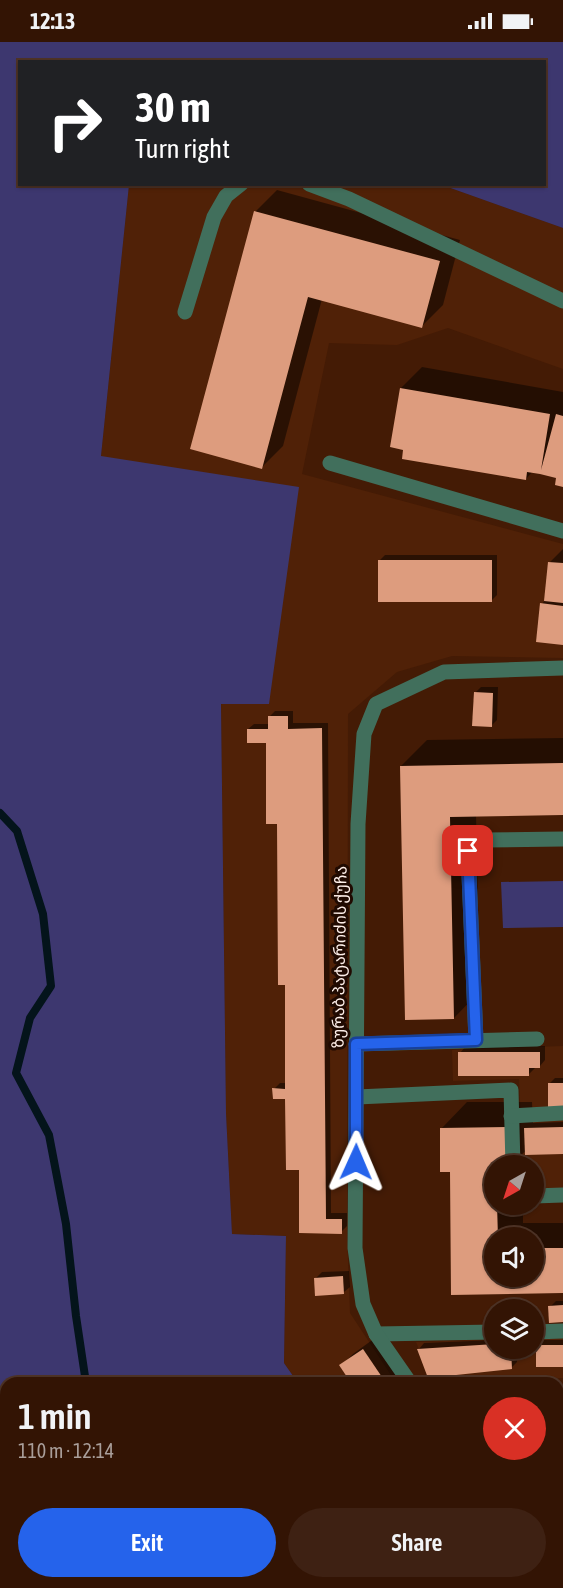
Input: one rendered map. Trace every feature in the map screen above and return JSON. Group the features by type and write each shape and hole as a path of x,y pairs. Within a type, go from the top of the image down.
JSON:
{"street":[{"path":"185,312 214,217 226,196 238,186"},
{"path":"314,186 349,199 563,301"},
{"path":"330,463 563,531"},
{"name":"ზურაბ პატარიძის ქუჩა","path":"406,1377 376,1334 363,1304 355,1248 358,824 364,734 376,704 444,672 563,669"},
{"path":"476,1040 468,851 483,840 563,839"},
{"path":"356,1044 537,1039"},
{"path":"357,1097 511,1090 513,1155"},
{"path":"511,1116 563,1113"},
{"path":"544,1196 563,1195"},
{"path":"544,1332 563,1331"},
{"path":"376,1334 484,1332"}],"shaded area":[{"path":"0,42 563,42 563,228 445,186 546,186 546,60 18,60 18,186 129,186 101,456 299,487 269,704 221,704 226,1113 232,1234 286,1236 284,1363 294,1377 0,1377"},
{"path":"129,186 445,186 563,228 563,369 448,328 397,345 329,343 302,474 563,544 563,658 452,656 397,672 348,714 347,1233 350,1313 392,1377 294,1377 284,1363 286,1236 232,1234 226,1113 221,703 268,704 101,456"},
{"path":"563,881 563,927 503,928 501,882"},
{"path":"563,1046 563,1189 544,1190 544,1155 523,1155 519,1079 453,1081 452,1050"},
{"path":"563,1338 563,1377 430,1377 416,1342 484,1340 484,1359 544,1359 544,1339"}],"building":[{"path":"254,211 440,261 422,328 308,297 262,469 190,449"},
{"path":"400,388 550,414 541,470 556,414 563,416 563,487 555,485 556,478 540,474 527,472 526,480 402,459 403,450 390,447"},
{"path":"378,560 492,560 492,602 378,602"},
{"path":"548,562 563,563 563,603 544,601"},
{"path":"540,603 563,606 563,645 536,642"},
{"path":"474,692 493,693 492,727 472,726"},
{"path":"268,716 288,716 288,729 322,728 326,1219 342,1219 342,1234 299,1233 299,1170 286,1170 285,1099 273,1099 272,1088 285,1089 285,985 278,985 277,824 266,824 266,743 247,743 247,729 268,729"},
{"path":"563,763 563,815 450,817 454,1019 405,1020 400,766"},
{"path":"458,1052 540,1052 540,1068 529,1068 529,1076 458,1076"},
{"path":"548,1083 563,1083 563,1108 548,1108"},
{"path":"507,1127 507,1155 484,1155 484,1215 497,1215 498,1227 484,1227 484,1287 544,1287 544,1248 563,1248 563,1293 451,1295 450,1172 440,1172 440,1128"},
{"path":"563,1127 563,1154 525,1155 524,1128"},
{"path":"343,1276 344,1294 315,1296 314,1278"},
{"path":"563,1305 563,1322 549,1323 548,1306"},
{"path":"484,1345 484,1359 512,1359 512,1369 428,1377 417,1349"},
{"path":"544,1345 563,1345 563,1367 536,1367 536,1359 544,1359"},
{"path":"363,1349 382,1377 347,1377 339,1365"}],"waterway":[{"path":"0,813 17,831 43,914 51,986 30,1018 16,1073 49,1135 66,1224 85,1377"}],"route":[{"path":"356,1162 356,1044 476,1040 468,851"}]}
